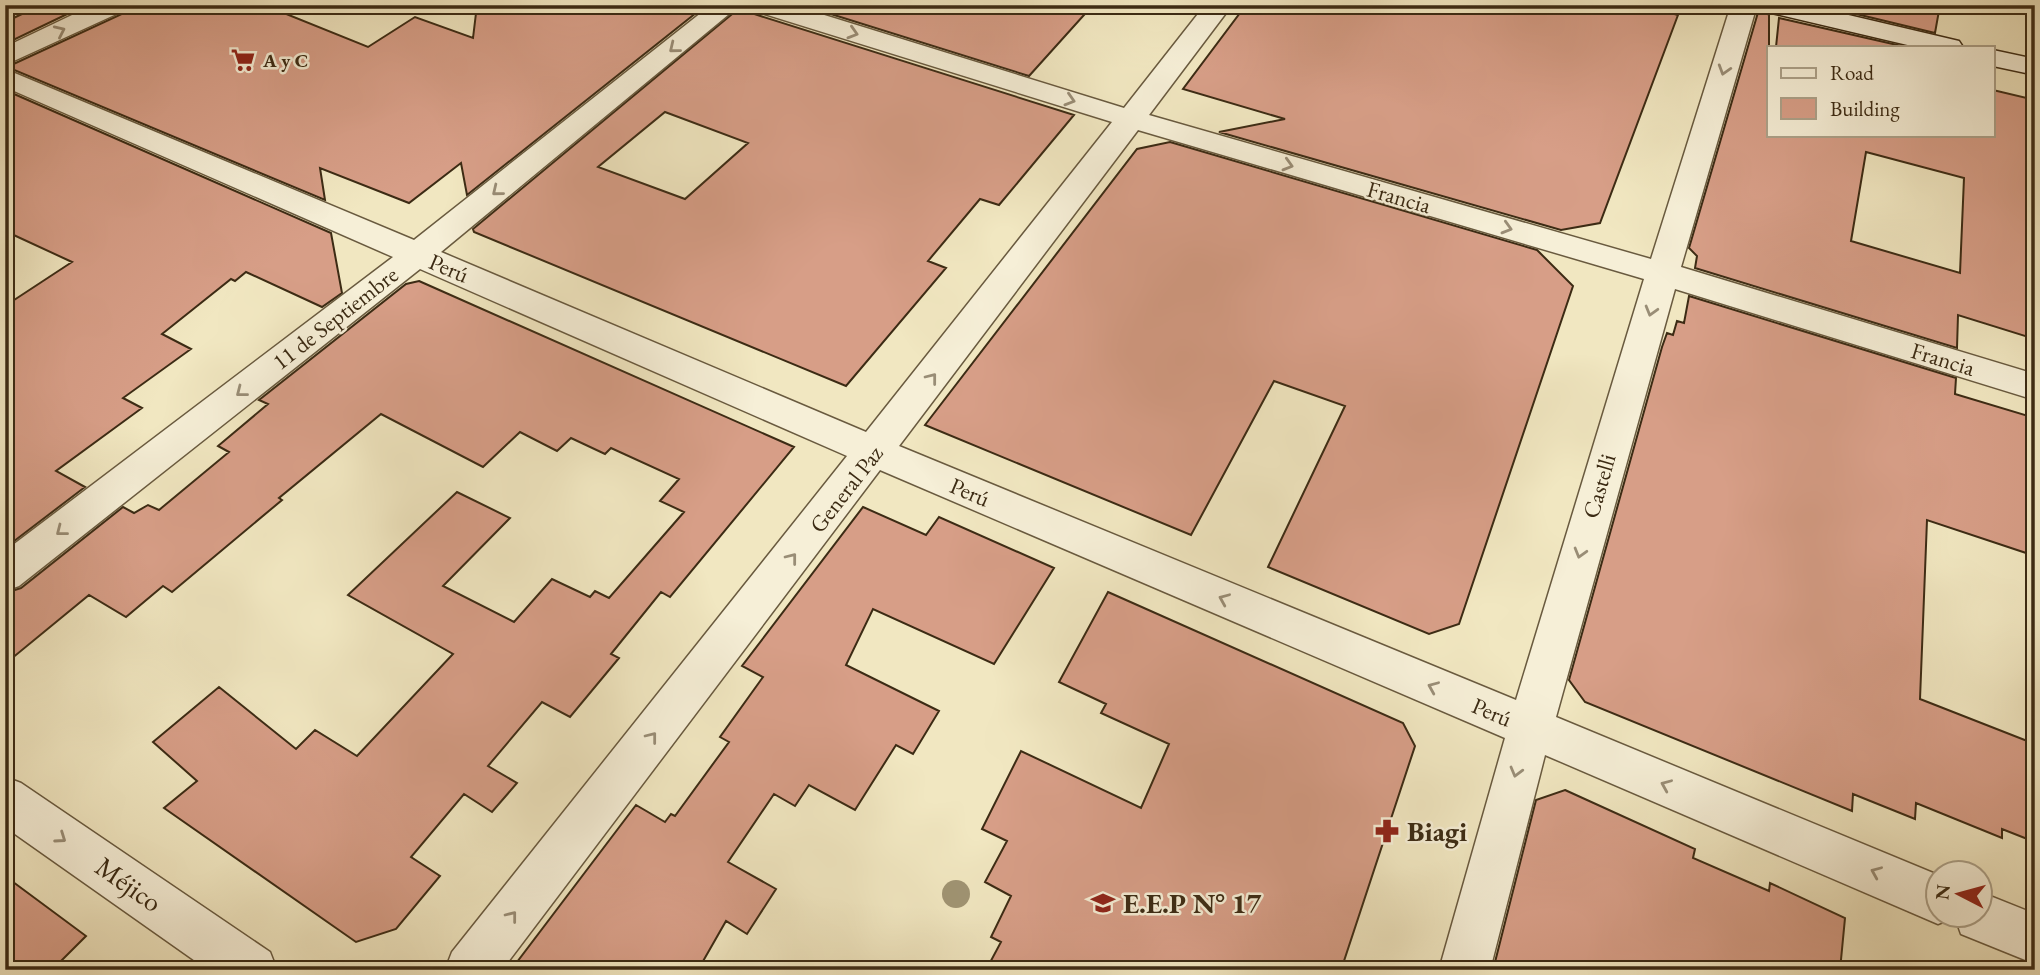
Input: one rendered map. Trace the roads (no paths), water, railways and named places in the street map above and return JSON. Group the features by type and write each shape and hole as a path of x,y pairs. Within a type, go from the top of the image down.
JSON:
{"street":[{"path":"5,57 114,5"},
{"name":"11 de Septiembre","path":"5,574 418,254 727,5"},
{"name":"Francia","path":"765,5 1131,119 1662,273 2035,387"},
{"name":"General Paz","path":"470,970 875,452 1219,5"},
{"name":"Castelli","path":"1464,970 1528,728 1744,5"},
{"path":"1772,5 1945,46"},
{"path":"1994,58 2035,68"},
{"name":"Perú","path":"5,77 875,452 1924,893"},
{"name":"Méjico","path":"5,799 252,970"},
{"path":"1994,921 2035,939"}],"place":[{"name":"A y C","path":"243,60"},
{"name":"Biagi","path":"1387,831"},
{"name":"E.E.P N° 17","path":"1103,903"}]}
